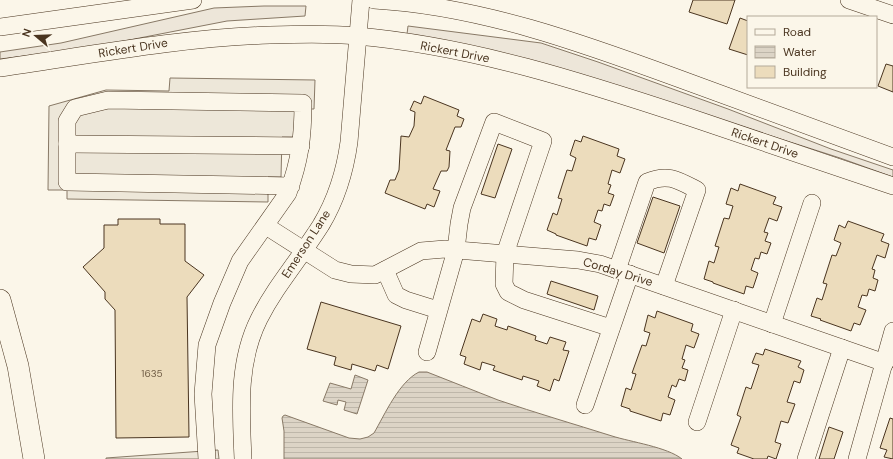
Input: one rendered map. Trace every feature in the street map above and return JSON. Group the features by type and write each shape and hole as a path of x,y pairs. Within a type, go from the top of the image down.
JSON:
{"main road":[{"path":"0,300 18,366 34,459"}],"street":[{"path":"0,27 150,3 193,0"},
{"name":"Emerson Lane","path":"243,459 240,407 242,381 245,360 259,319 330,209 347,157 361,0"},
{"path":"374,0 405,2 458,11 520,25 617,56 893,157"},
{"path":"849,0 893,15"},
{"name":"Rickert Drive","path":"0,68 201,39 281,34 358,36 449,50 540,70 603,88 893,186"},
{"path":"206,459 203,394 207,345 240,261 266,226 291,186 298,163 301,146 303,129 303,102 108,100 75,108 67,121 67,182 291,186"},
{"path":"427,352 456,250 462,208 494,122 543,141 505,254 504,284 508,292 524,300 611,328"},
{"path":"67,144 301,146"},
{"path":"585,405 611,328 647,182 658,178 676,178 697,190 664,286"},
{"path":"772,324 812,203"},
{"name":"Corday Drive","path":"266,226 335,270 351,274 375,275 422,251 445,249 578,260 624,272 842,348 886,372"},
{"path":"385,270 396,295 406,300 438,310"},
{"path":"697,422 734,310"},
{"path":"857,459 886,372 893,331"},
{"path":"806,459 842,348"}],"shaded area":[{"path":"306,6 305,16 227,21 119,42 0,59 0,52 61,43 214,8"},
{"path":"408,26 541,43 598,62 728,109 831,149 893,170 893,177 840,158 584,76 407,34"},
{"path":"170,78 315,80 314,109 296,109 296,137 282,137 281,177 268,177 268,202 67,199 67,190 48,190 49,106 106,90 169,91"},
{"path":"218,450 219,459 106,459 106,458"}],"water":[{"path":"419,372 427,372 498,400 526,409 612,436 658,448 682,459 284,459 283,416 285,415 349,438 360,439 368,437 374,433 388,408 405,383"},
{"path":"355,375 368,380 357,414 344,410 346,402 338,400 337,405 323,401 330,383 351,389"}],"building":[{"path":"693,0 735,0 727,24 689,12"},
{"path":"740,18 747,21 747,55 729,49"},
{"path":"886,64 893,66 893,92 878,86"},
{"path":"424,96 459,110 457,116 464,119 461,127 455,127 446,150 450,151 449,167 447,171 441,171 433,189 440,191 434,207 427,204 425,209 385,193 390,180 395,180 399,170 401,136 409,137 414,126 415,112 410,110 414,101 421,104"},
{"path":"583,136 619,149 617,156 625,159 620,173 612,170 608,184 611,185 608,193 614,195 610,206 604,204 602,211 598,210 594,222 601,225 596,240 589,238 587,246 556,235 547,230 553,213 557,215 562,199 558,198 567,170 572,171 576,158 570,155 575,140 581,142"},
{"path":"498,144 512,149 495,198 481,194"},
{"path":"740,184 776,197 773,204 782,207 777,221 769,218 764,232 768,233 765,241 771,243 767,254 761,252 759,259 755,258 751,270 758,273 753,288 746,286 744,294 704,279 709,261 714,263 719,247 715,246 724,218 729,219 733,206 726,204 731,188 738,191"},
{"path":"653,197 680,206 664,253 637,243"},
{"path":"118,219 160,219 160,224 185,224 185,261 204,275 187,297 189,437 116,438 115,310 105,299 105,292 83,267 104,248 104,225 118,225"},
{"path":"848,221 884,234 881,241 889,244 885,258 877,255 872,269 875,270 873,278 878,280 875,291 869,289 867,296 862,295 858,307 866,310 860,325 854,323 851,331 811,316 817,298 822,300 827,284 823,283 832,255 836,256 841,243 834,240 839,225 845,228"},
{"path":"551,281 598,296 594,310 547,294"},
{"path":"321,302 401,326 388,369 377,365 375,371 352,364 351,370 334,365 336,357 307,349"},
{"path":"657,311 693,324 691,331 699,334 694,348 686,345 682,359 685,360 682,368 688,370 685,381 679,379 676,387 672,385 668,397 675,400 670,415 663,413 661,421 630,411 630,409 621,406 626,388 631,390 636,374 632,373 642,345 646,346 650,333 644,331 648,315 655,318"},
{"path":"483,314 497,319 495,326 507,330 508,326 536,336 535,340 547,344 550,337 566,342 563,350 569,351 559,381 554,379 550,391 537,386 539,381 523,376 522,380 493,370 495,366 482,362 480,370 464,364 466,357 460,355 472,319 480,322"},
{"path":"765,349 801,361 798,367 804,370 800,383 794,381 787,402 795,404 788,423 781,421 775,442 781,444 776,459 768,456 767,459 754,459 737,453 739,448 731,445 741,417 737,415 746,387 751,389 759,365 752,363 756,353 763,355"},
{"path":"890,418 893,419 893,459 884,457 887,450 880,448"},
{"path":"829,427 843,432 834,459 819,459"}]}
